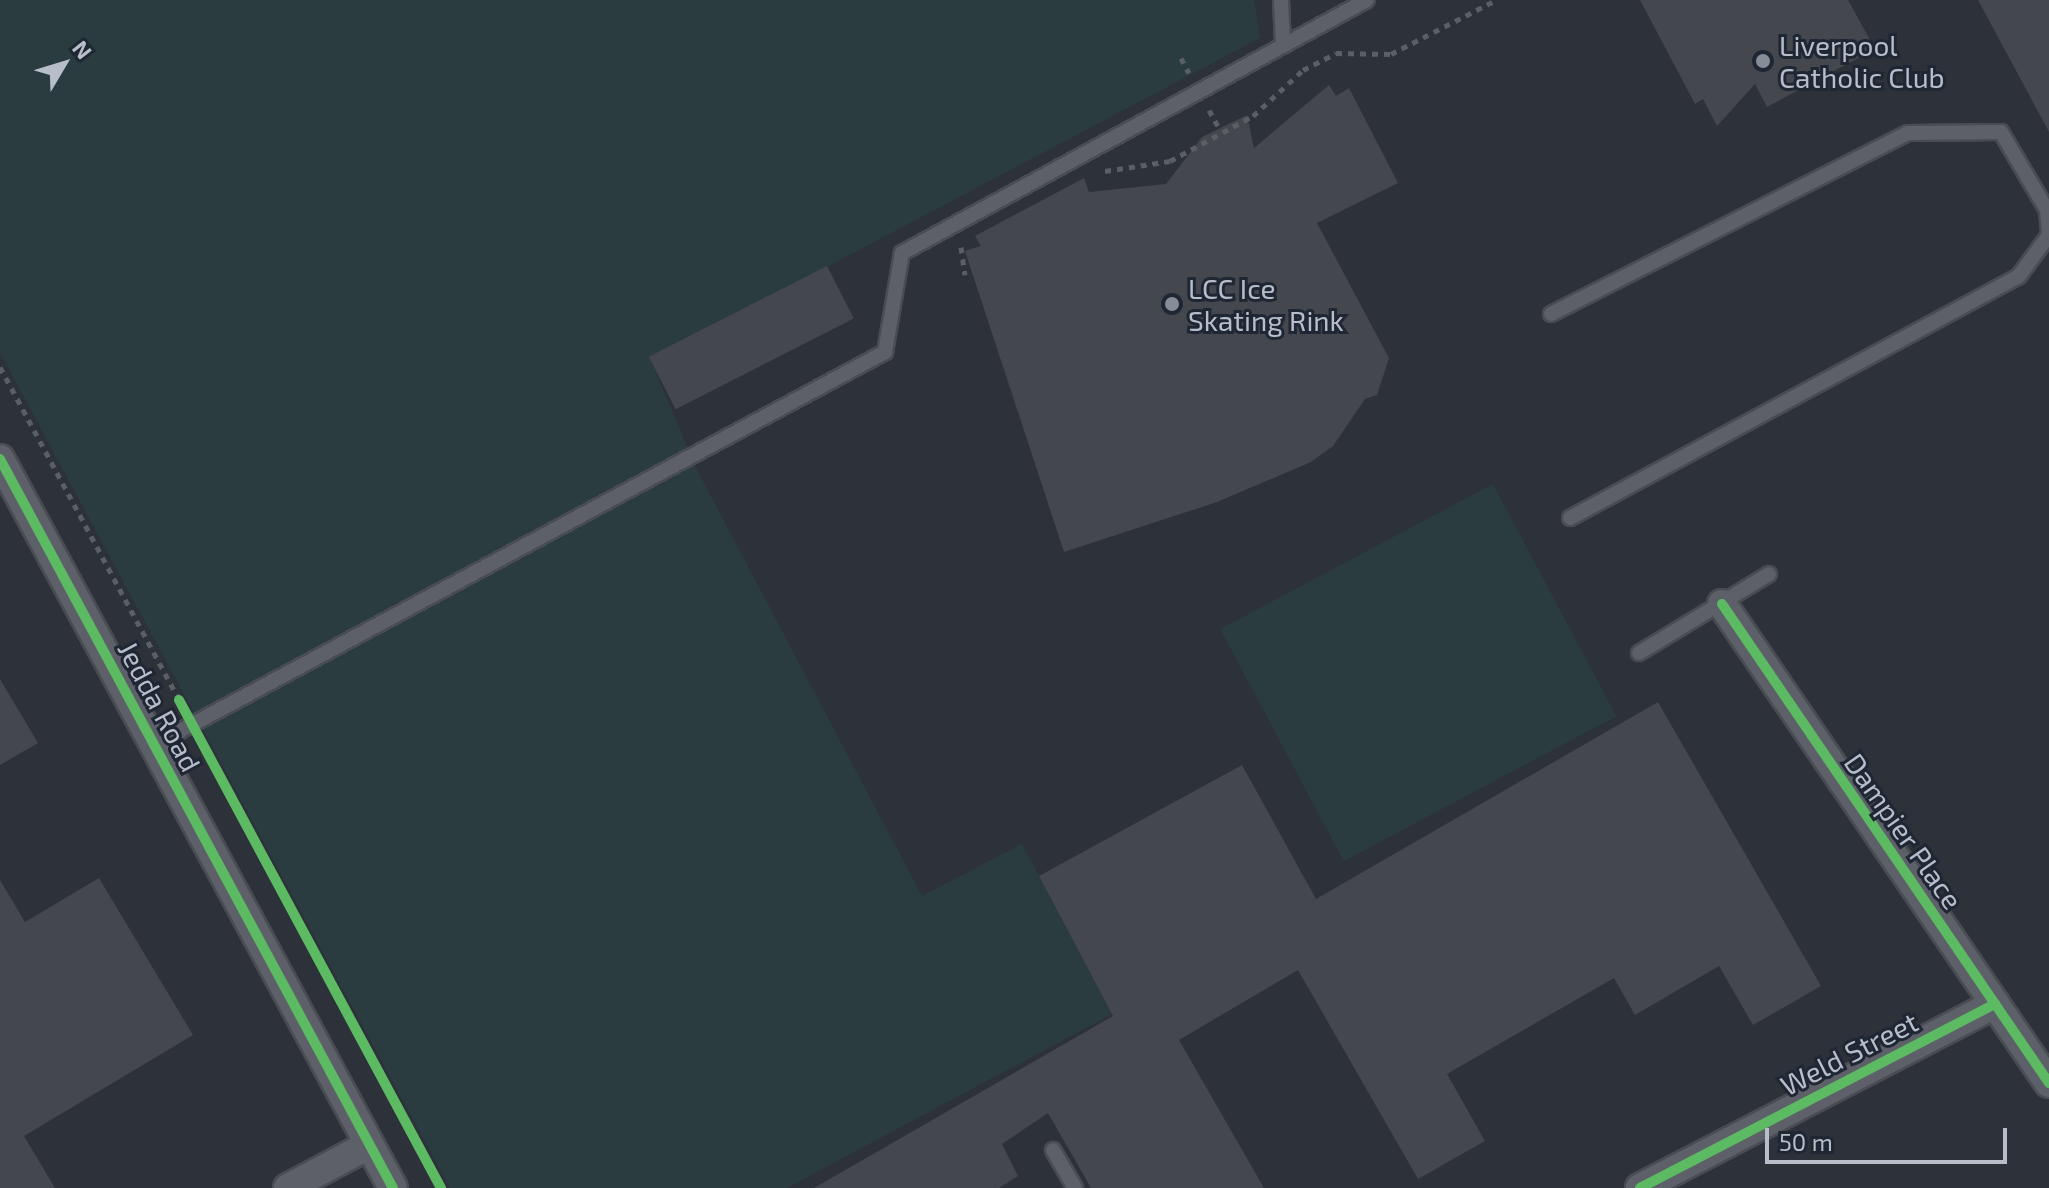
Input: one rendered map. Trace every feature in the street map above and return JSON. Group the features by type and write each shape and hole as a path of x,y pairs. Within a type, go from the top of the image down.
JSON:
{"street":[{"name":"Jedda Road","path":"0,459 393,1188"},
{"name":"Dampier Place","path":"1722,604 2049,1083"},
{"name":"Weld Street","path":"1640,1188 1995,1004"},
{"path":"288,1188 369,1145"}],"lane":[{"path":"1281,0 1283,46"},
{"path":"154,745 885,352 902,253 1367,0"},
{"path":"1551,314 1908,133 1960,129 2001,132 2047,210 2049,234 2019,276 1774,404 1570,518"},
{"path":"1639,653 1769,574"},
{"path":"1053,1150 1075,1188"}],"path":[{"path":"1092,177 1170,161 1253,116 1303,70 1336,53 1391,54 1496,0"},
{"path":"962,240 965,275"},
{"path":"0,367 191,724"}],"shaded area":[{"path":"0,0 1254,0 1260,38 651,360 694,464 922,896 1022,844 1112,1014 787,1188 450,1188 0,353"},
{"path":"1493,484 1616,716 1344,861 1220,629"}],"building":[{"name":"Liverpool Catholic Club","path":"1640,0 1848,0 1875,49 1767,107 1755,84 1717,126 1703,99 1695,104"},
{"name":"Liverpool Catholic Club","path":"1978,0 2049,0 2049,132"},
{"name":"LCC Ice Skating Rink","path":"1329,85 1336,96 1349,88 1398,183 1317,223 1389,358 1377,395 1365,399 1333,446 1311,462 1217,502 1064,552 965,251 981,246 975,236 1084,178 1089,192 1166,184 1202,137 1247,115 1254,148"},
{"path":"827,266 854,319 676,409 649,357"},
{"path":"0,679 38,743 0,765"},
{"path":"1658,702 1821,986 1753,1025 1719,966 1635,1015 1614,978 1447,1074 1485,1141 1418,1179 1298,970 1179,1040 1264,1188 1091,1188 1048,1113 1002,1144 1018,1176 999,1188 814,1188 1113,1016 1039,876 1242,765 1316,899"},
{"path":"99,878 193,1035 24,1136 55,1188 0,1188 0,880 25,922"}],"cycle path":[{"path":"0,459 393,1188"},
{"path":"1722,604 2049,1083"},
{"path":"179,700 441,1188"},
{"path":"1640,1188 1995,1004"}],"place":[{"name":"Liverpool Catholic Club","path":"1763,61"},
{"name":"LCC Ice Skating Rink","path":"1172,304"}]}
